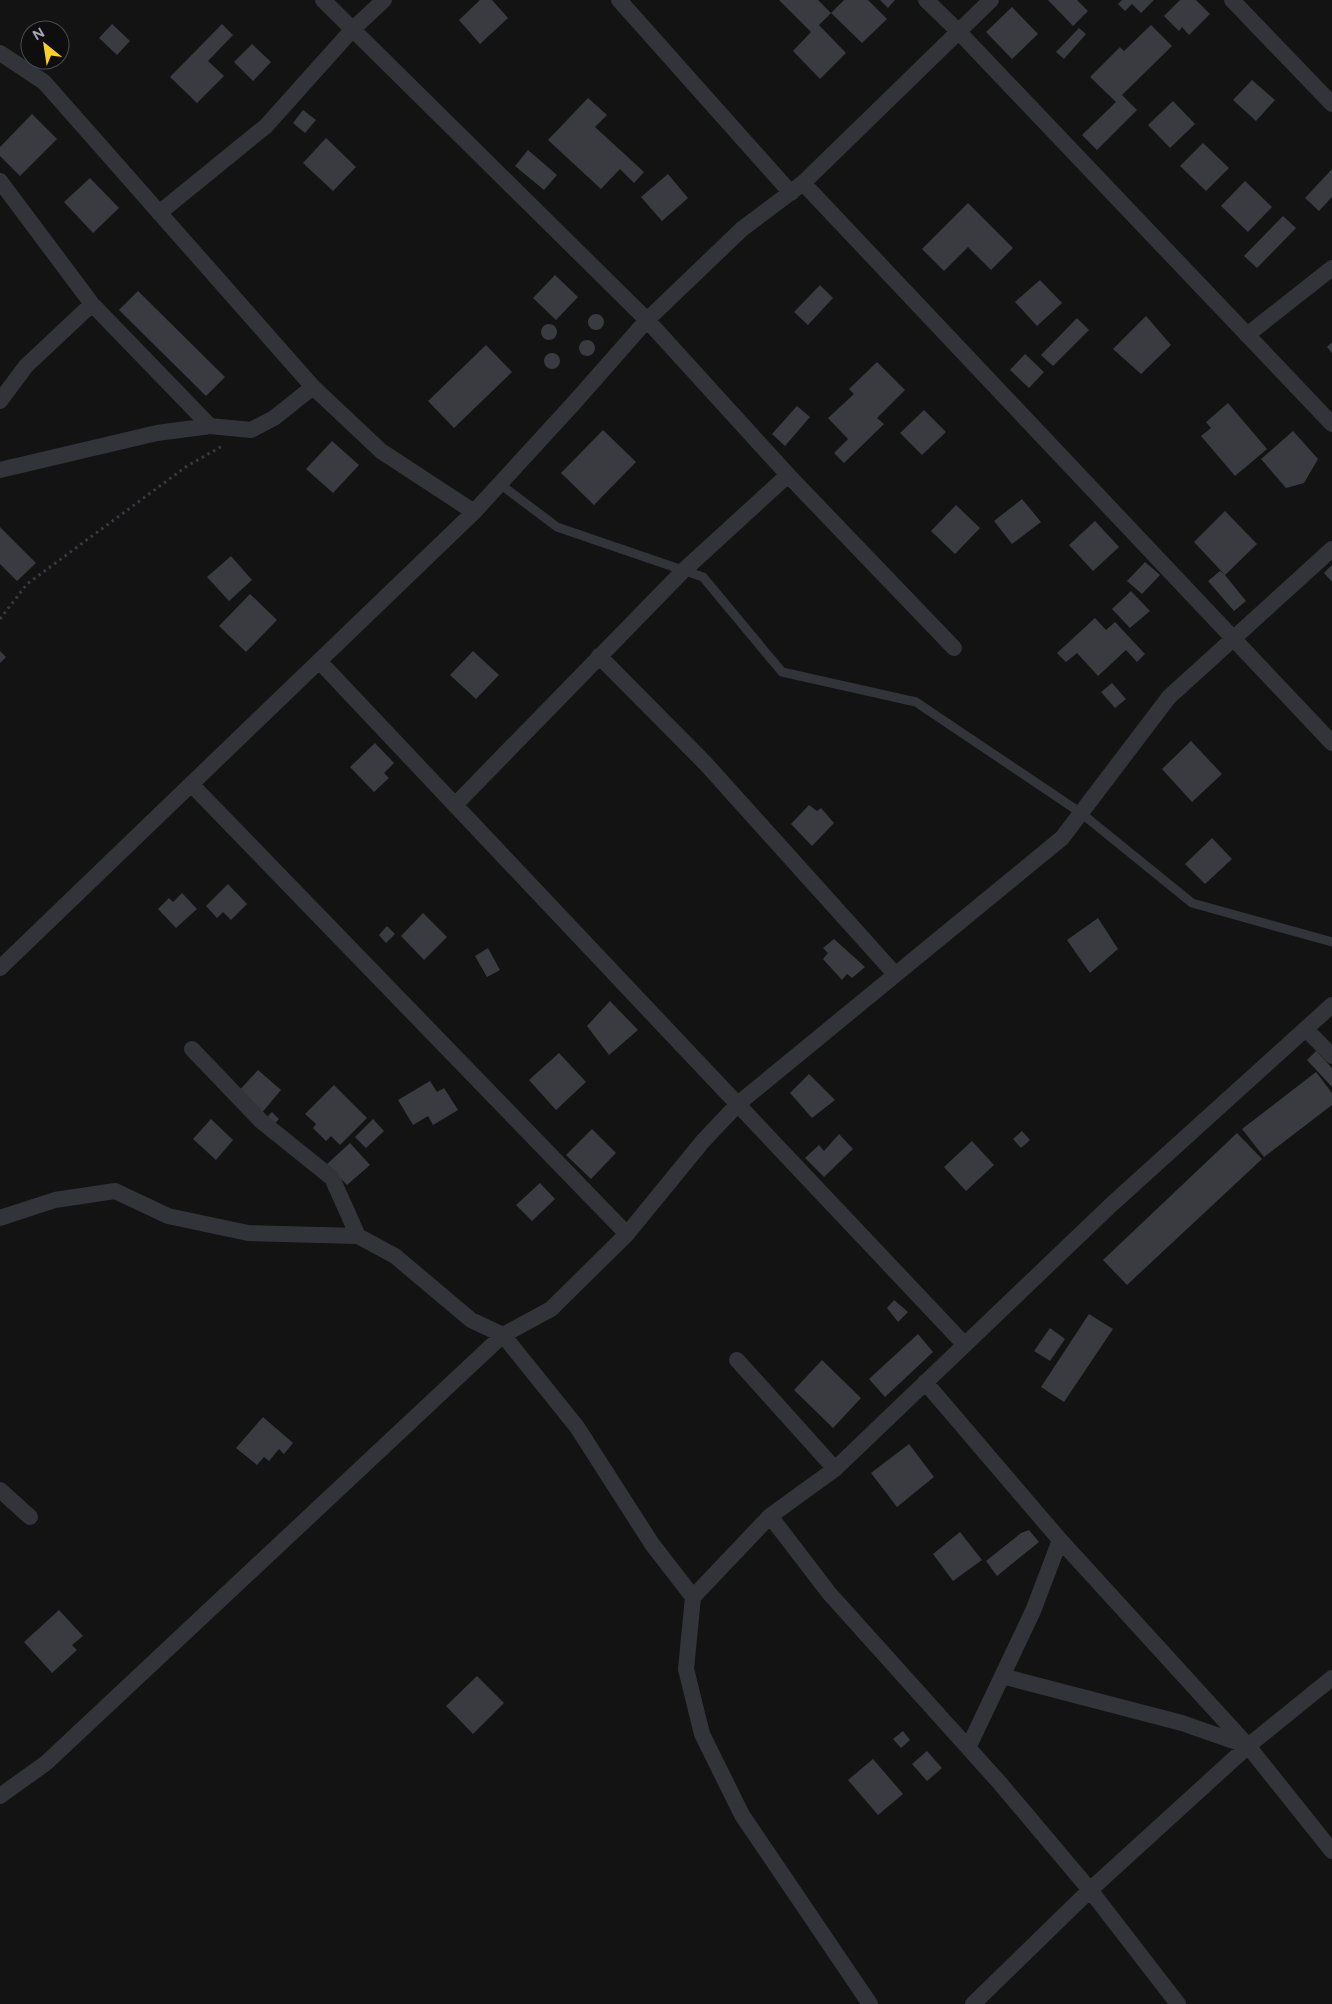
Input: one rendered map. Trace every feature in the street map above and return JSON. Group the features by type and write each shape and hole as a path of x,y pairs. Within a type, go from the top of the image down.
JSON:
{"street":[{"path":"323,0 647,320 788,475 954,648"},
{"path":"159,213 266,126 352,30 384,0"},
{"path":"619,0 797,188 1332,743"},
{"path":"926,0 958,31 1332,424"},
{"path":"0,968 474,512 574,404 647,320 742,229 797,188 990,0"},
{"path":"1232,0 1332,104"},
{"path":"0,52 44,82 313,387 381,451 474,512"},
{"path":"0,181 92,304 210,426"},
{"path":"1247,335 1332,268"},
{"path":"0,401 26,366 92,304"},
{"path":"0,470 157,433 210,426 251,430 274,418 313,387"},
{"path":"456,804 684,570 788,475"},
{"path":"0,1796 46,1763 504,1335 550,1309 627,1234 703,1142 739,1103 1062,838 1169,697 1332,549"},
{"path":"599,656 705,763 895,974"},
{"path":"320,661 739,1103 965,1345"},
{"path":"191,784 627,1234"},
{"path":"870,2004 742,1815 702,1734 686,1669 692,1597 770,1516 835,1469 1112,1204 1332,1005"},
{"path":"1306,1029 1332,1056"},
{"path":"192,1049 261,1121 332,1178 358,1236"},
{"path":"0,1218 55,1200 115,1191 168,1216 248,1233 358,1236 395,1256 471,1320 504,1335 577,1427 652,1544 692,1597"},
{"path":"737,1360 835,1469"},
{"path":"925,1382 1060,1540 1248,1746 1332,1851"},
{"path":"0,1490 30,1517"},
{"path":"770,1516 829,1593 969,1746 1090,1890 1178,2004"},
{"path":"969,1746 1033,1611 1060,1540"},
{"path":"1002,1676 1182,1723 1248,1746"},
{"path":"973,2004 1090,1890 1248,1746 1332,1678"}],"lane":[{"path":"500,484 557,527 703,577 782,672 916,702 1081,813 1192,903 1332,942"}],"path":[{"path":"0,619 27,584 187,466 251,430"}],"building":[{"path":"480,0 492,0 508,18 480,44 459,20"},
{"path":"779,0 818,0 831,13 819,25 846,53 820,79 793,51 811,32"},
{"path":"844,0 868,0 887,19 862,43 831,13"},
{"path":"880,0 895,0 888,8"},
{"path":"1048,0 1077,0 1088,11 1073,26"},
{"path":"1122,0 1154,0 1141,13 1132,4 1125,11 1118,4"},
{"path":"1180,0 1196,0 1210,14 1189,35 1182,27 1179,31 1164,16"},
{"path":"1012,7 1038,34 1012,59 986,32"},
{"path":"112,24 130,41 117,55 99,38"},
{"path":"222,24 233,35 208,61 224,76 197,103 170,77"},
{"path":"1151,25 1172,46 1122,95 1137,110 1097,150 1082,135 1116,102 1090,77 1120,47 1124,51"},
{"path":"1079,28 1086,34 1064,59 1056,52"},
{"path":"252,44 271,62 253,81 234,62"},
{"path":"1252,80 1275,100 1256,121 1233,100"},
{"path":"588,98 607,115 595,127 644,172 634,183 620,169 601,189 548,140"},
{"path":"1173,101 1195,124 1170,148 1148,125"},
{"path":"303,110 316,120 305,133 293,123"},
{"path":"32,114 57,139 20,176 0,156 0,147"},
{"path":"326,138 356,167 333,191 303,163"},
{"path":"1203,143 1229,168 1206,191 1180,166"},
{"path":"528,150 557,175 544,190 515,166"},
{"path":"1332,169 1332,197 1319,211 1305,198"},
{"path":"668,174 688,198 662,221 641,197"},
{"path":"90,178 119,208 93,233 64,202"},
{"path":"1245,181 1272,207 1248,232 1221,206"},
{"path":"968,203 1013,248 991,270 968,247 944,271 922,249"},
{"path":"1283,216 1296,228 1257,268 1244,256"},
{"path":"555,275 578,297 556,320 533,298"},
{"path":"1040,280 1062,303 1037,326 1015,302"},
{"path":"820,285 833,298 808,325 794,312"},
{"path":"138,291 225,377 206,396 119,310"},
{"path":"593,314 599,314 604,319 602,328 593,330 588,325 588,319"},
{"path":"1146,316 1171,345 1141,374 1113,349"},
{"path":"1077,318 1089,330 1053,366 1041,355"},
{"path":"546,324 552,324 557,329 555,338 546,340 541,335 541,329"},
{"path":"584,340 590,340 595,345 593,354 584,356 579,351 579,345"},
{"path":"1332,342 1332,353 1327,347"},
{"path":"486,345 512,372 454,428 428,401"},
{"path":"549,353 555,353 560,358 558,367 549,369 544,364 544,358"},
{"path":"1025,354 1044,372 1029,388 1010,370"},
{"path":"877,362 905,390 877,418 884,424 844,463 834,453 848,439 828,418 854,394 849,389"},
{"path":"1228,403 1267,449 1235,476 1201,436 1211,428 1206,422"},
{"path":"797,406 810,417 785,446 772,434"},
{"path":"924,410 946,432 922,455 900,433"},
{"path":"603,430 636,462 594,505 561,473"},
{"path":"1293,431 1318,459 1304,483 1286,488 1261,459"},
{"path":"332,441 359,465 333,493 306,469"},
{"path":"1022,499 1041,522 1012,544 994,521"},
{"path":"956,505 980,528 955,554 931,531"},
{"path":"1225,511 1257,544 1225,575 1194,542"},
{"path":"1095,521 1119,547 1093,571 1069,545"},
{"path":"0,527 36,563 17,581 0,564"},
{"path":"231,556 252,580 229,601 207,577"},
{"path":"1145,562 1160,575 1142,594 1127,581"},
{"path":"1332,565 1332,582 1324,573"},
{"path":"1220,571 1246,601 1234,611 1208,581"},
{"path":"1131,591 1150,611 1130,628 1112,609"},
{"path":"250,594 277,620 246,652 219,626"},
{"path":"1095,618 1106,630 1115,622 1145,654 1137,662 1126,650 1098,676 1077,653 1066,662 1057,653"},
{"path":"0,651 6,657 0,663"},
{"path":"473,651 499,675 476,699 450,675"},
{"path":"1112,683 1126,699 1115,708 1101,692"},
{"path":"1191,741 1222,774 1192,802 1162,769"},
{"path":"375,743 394,763 384,773 389,778 374,792 350,767"},
{"path":"809,805 817,811 821,808 834,823 812,846 791,824"},
{"path":"1212,838 1232,859 1205,884 1185,864"},
{"path":"228,884 247,904 231,920 223,912 217,918 206,906"},
{"path":"182,893 197,909 176,928 158,909 169,898 173,902"},
{"path":"423,913 447,937 424,960 401,936"},
{"path":"1098,918 1118,949 1090,973 1067,940"},
{"path":"387,926 395,934 386,943 379,935"},
{"path":"834,939 865,967 852,978 847,974 842,980 823,959 828,953 823,948"},
{"path":"488,948 500,970 487,977 475,956"},
{"path":"610,1001 638,1030 609,1055 587,1026"},
{"path":"1316,1051 1332,1068 1332,1087 1307,1060"},
{"path":"559,1053 586,1082 556,1110 529,1080"},
{"path":"258,1070 281,1090 260,1115 236,1094"},
{"path":"1316,1072 1332,1093 1332,1105 1264,1157 1242,1129"},
{"path":"809,1074 835,1100 812,1118 790,1093"},
{"path":"430,1081 437,1092 444,1088 458,1110 433,1125 428,1116 413,1125 398,1100"},
{"path":"334,1085 367,1118 340,1145 331,1136 326,1141 313,1128 316,1124 305,1114"},
{"path":"272,1112 279,1119 271,1127 264,1120"},
{"path":"211,1119 233,1140 216,1160 193,1139"},
{"path":"373,1119 384,1131 366,1148 355,1137"},
{"path":"592,1129 616,1153 591,1179 566,1155"},
{"path":"1022,1131 1030,1140 1021,1148 1013,1139"},
{"path":"1237,1133 1262,1159 1127,1285 1103,1260"},
{"path":"839,1134 853,1149 824,1177 805,1158 819,1145 824,1151"},
{"path":"972,1141 994,1165 966,1191 944,1167"},
{"path":"350,1143 370,1165 347,1185 327,1164"},
{"path":"540,1183 555,1199 532,1221 516,1205"},
{"path":"894,1300 908,1312 898,1322 887,1308"},
{"path":"1089,1314 1113,1329 1064,1402 1041,1387"},
{"path":"1050,1328 1065,1339 1050,1361 1034,1351"},
{"path":"918,1334 933,1352 885,1397 869,1379"},
{"path":"822,1360 861,1398 833,1428 794,1390"},
{"path":"263,1417 293,1443 284,1454 279,1449 269,1461 264,1457 257,1465 236,1448"},
{"path":"909,1444 934,1477 897,1507 871,1473"},
{"path":"1029,1530 1039,1542 997,1576 986,1561 1021,1533"},
{"path":"960,1532 982,1560 953,1581 933,1554"},
{"path":"59,1610 83,1636 72,1645 77,1650 52,1673 24,1642"},
{"path":"477,1676 504,1703 473,1734 446,1706"},
{"path":"903,1731 910,1740 901,1748 893,1739"},
{"path":"927,1751 942,1768 927,1781 912,1764"},
{"path":"873,1759 903,1794 878,1815 848,1780"}]}
